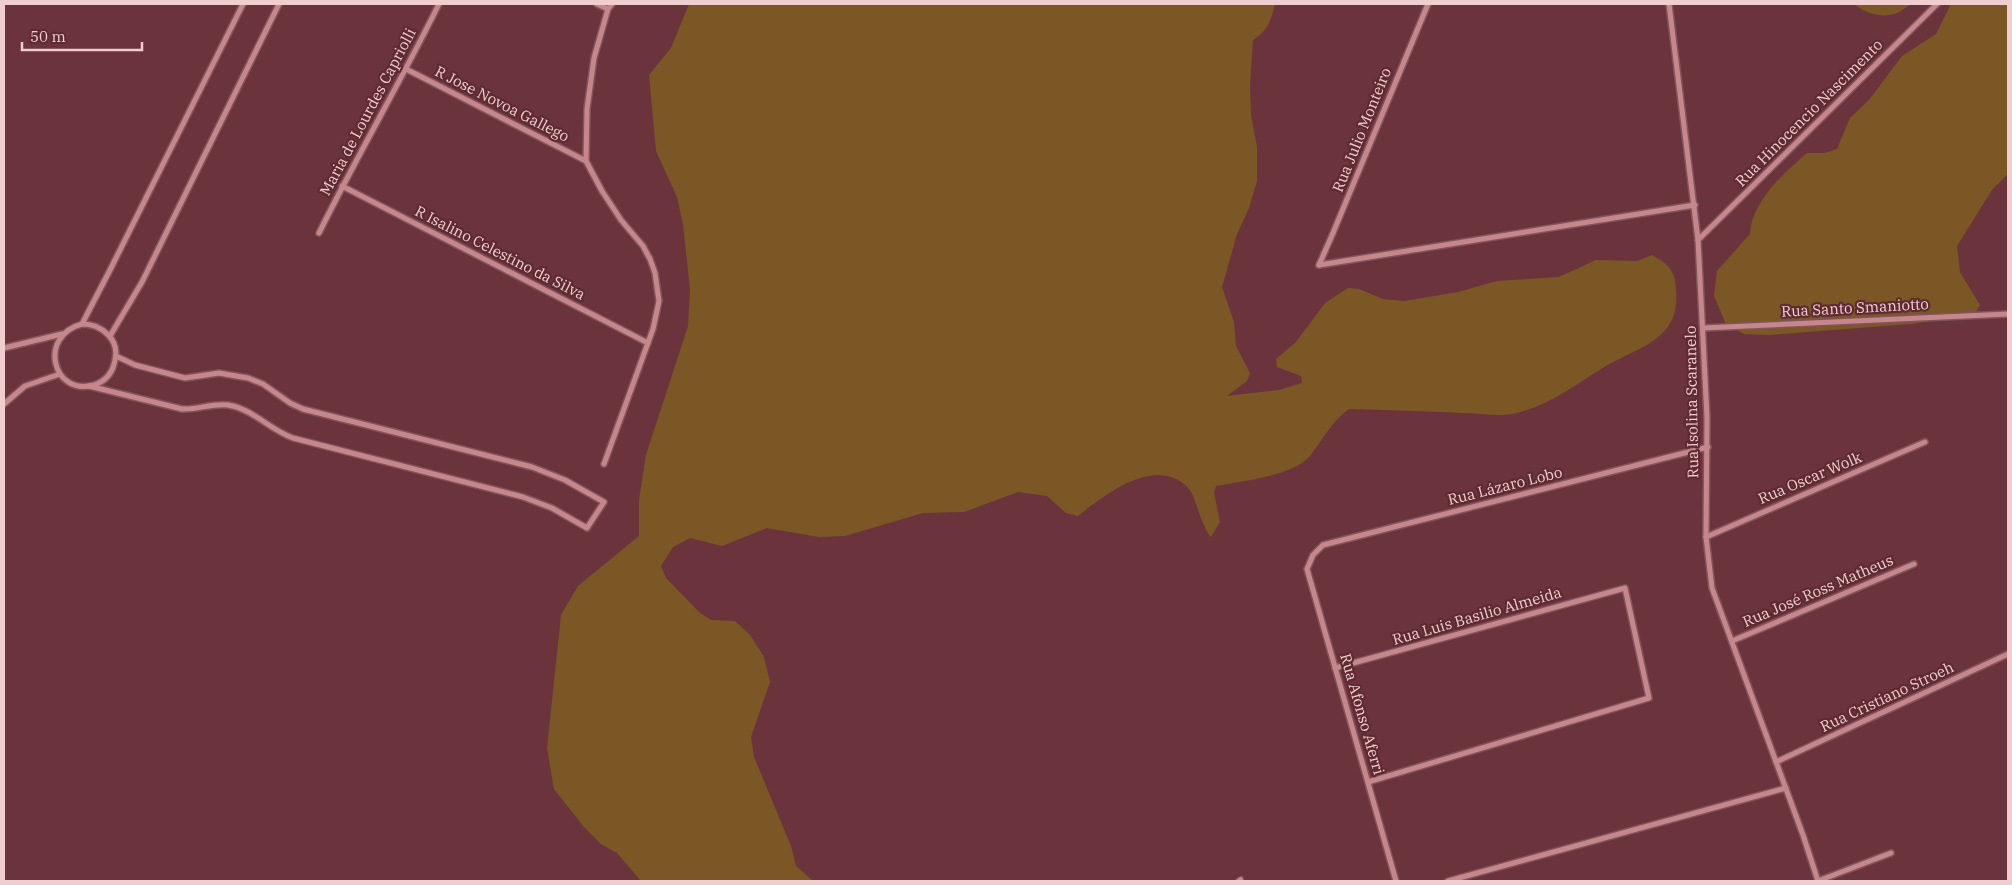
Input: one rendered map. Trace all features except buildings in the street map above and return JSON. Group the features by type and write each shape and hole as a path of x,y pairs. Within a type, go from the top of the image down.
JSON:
{"street":[{"path":"82,324 243,4"},
{"path":"110,336 142,282 279,4"},
{"name":"Maria de Lourdes Capriolli","path":"318,233 406,70 439,4"},
{"path":"596,4 608,9"},
{"path":"604,464 657,315 658,287 655,273 643,246 612,206 586,161 587,110 594,58 608,9 612,4"},
{"name":"Rua Julio Monteiro","path":"1428,4 1319,265 1695,205"},
{"name":"Rua Isolina Scaranelo","path":"1669,4 1698,240 1708,447 1706,536 1712,588 1786,788 1818,881"},
{"name":"Rua Hinocencio Nascimento","path":"1698,240 1937,4"},
{"name":"R Jose Novoa Gallego","path":"406,70 586,161"},
{"name":"R Isalino Celestino da Silva","path":"342,186 648,343"},
{"name":"Rua Santo Smaniotto","path":"1703,328 2008,314"},
{"path":"89,386 99,383 108,376 114,367 115,345 110,336 97,326 82,324 68,329 62,334 56,343 54,354 55,364 60,374 78,386 89,386 182,409 195,409 219,404 239,408 249,412 274,430 293,438 523,496 552,508 587,528 604,502 565,480 532,467 303,409 290,403 263,384 248,378 220,373 186,378 134,365 116,356"},
{"path":"4,348 62,334"},
{"path":"4,404 25,386 60,374"},
{"name":"Rua Oscar Wolk","path":"1706,536 1925,442"},
{"name":"Rua Lázaro Lobo","path":"1313,555 1323,545 1708,447"},
{"name":"Rua Afonso Aferri","path":"1313,555 1307,569 1396,881"},
{"name":"Rua José Ross Matheus","path":"1732,641 1914,564"},
{"name":"Rua Luis Basilio Almeida","path":"1336,668 1625,588 1649,698 1368,782"},
{"name":"Rua Cristiano Stroeh","path":"1776,762 2008,654"},
{"path":"1448,881 1786,788"},
{"path":"1818,881 1892,853"}],"shaded area":[{"path":"689,4 1275,4 1268,25 1253,40 1250,85 1251,115 1257,147 1257,181 1249,208 1237,234 1222,287 1234,322 1236,346 1250,373 1247,381 1227,396 1279,390 1302,383 1301,376 1277,367 1276,359 1296,342 1325,303 1348,288 1359,289 1383,299 1404,301 1458,292 1497,281 1559,277 1596,260 1637,261 1652,255 1670,268 1674,277 1676,306 1672,319 1656,339 1645,346 1606,366 1550,400 1512,414 1349,409 1333,425 1310,456 1302,463 1266,477 1216,486 1214,493 1220,522 1211,537 1204,525 1194,497 1188,488 1175,479 1161,475 1146,476 1131,481 1102,498 1078,516 1066,513 1047,496 1018,492 964,512 923,513 845,536 819,537 767,528 722,546 690,538 673,547 661,566 666,578 700,613 711,620 735,621 750,635 764,657 770,682 751,737 754,757 791,846 796,866 813,881 641,881 617,853 601,844 584,827 554,789 547,748 561,615 578,586 639,536 639,500 646,455 688,326 690,290 683,224 677,197 656,151 649,75 671,48"},
{"path":"1854,4 1911,4 1897,13 1880,15 1863,10"},
{"path":"1951,4 2008,4 2008,174 1992,190 1957,246 1960,272 1980,305 1974,315 1911,324 1769,335 1744,334 1726,324 1714,296 1717,271 1750,234 1756,210 1770,189 1807,153 1825,153 1837,149 1850,118 1869,100 1902,56 1936,34"}]}
